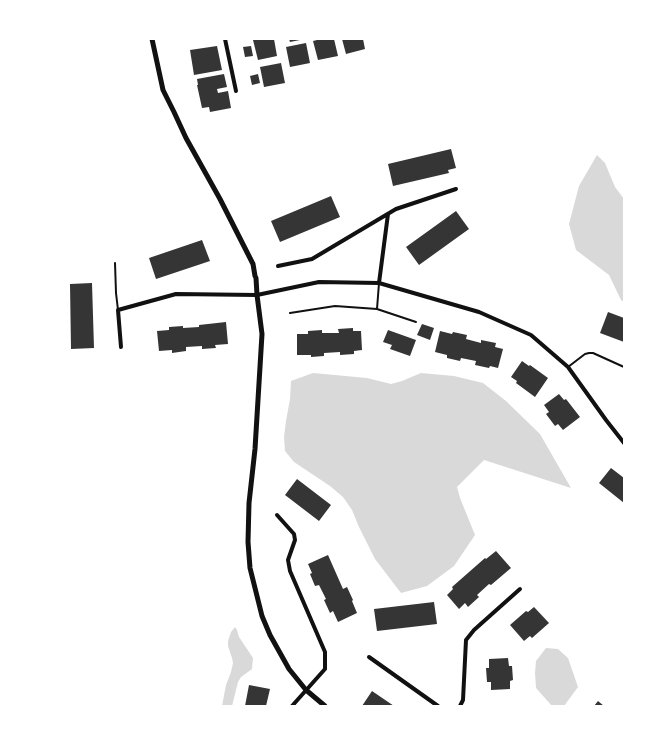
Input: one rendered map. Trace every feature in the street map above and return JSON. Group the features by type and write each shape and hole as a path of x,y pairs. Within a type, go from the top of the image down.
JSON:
{"street":[{"path":"152,39 163,90 186,138 220,199 252,264 256,278 262,334 255,449 249,503 248,542 250,568 262,616 270,635 289,670 306,690 325,706"},
{"path":"225,39 236,91"},
{"path":"278,266 312,259 396,209 456,189"},
{"path":"379,283 388,214"},
{"path":"120,347 118,310 176,294 257,295 319,282 379,283 479,312 531,335 568,367 624,443"},
{"path":"278,515 294,534 295,540 288,560 290,571 325,652 325,669 292,706"},
{"path":"460,706 463,700 466,640 474,630 520,589"},
{"path":"369,657 438,706"}],"lane":[{"path":"115,263 118,310"},
{"path":"377,309 379,283"},
{"path":"290,313 335,306 377,309 416,322"},
{"path":"568,367 584,354 590,353 594,353 624,367"}],"shaded area":[{"path":"597,155 605,163 615,187 624,199 624,302 621,300 609,275 576,250 569,224 579,186"},
{"path":"313,373 367,378 391,384 421,373 454,376 483,383 506,401 540,434 571,488 484,460 457,487 475,535 454,566 427,586 401,593 375,559 352,510 343,497 330,486 294,462 285,451 284,437 290,399 291,381"},
{"path":"235,627 239,637 253,658 252,669 241,677 238,682 232,706 222,706 226,685 233,663 228,641 231,632"},
{"path":"546,648 558,649 568,658 578,687 564,706 552,706 536,688 536,661"}],"building":[{"path":"274,39 277,56 258,60 253,40"},
{"path":"289,39 300,39 300,40 290,42"},
{"path":"321,39 334,39 338,56 318,60 313,41"},
{"path":"342,39 363,39 365,49 346,54"},
{"path":"306,43 310,63 290,67 286,47"},
{"path":"217,46 222,70 194,75 190,50"},
{"path":"251,46 253,56 245,57 243,47"},
{"path":"281,63 285,83 264,87 260,67"},
{"path":"224,74 227,87 217,89 218,93 228,91 231,108 210,112 209,107 202,108 197,79"},
{"path":"258,74 260,83 252,85 250,76"},
{"path":"451,149 456,168 448,170 449,173 393,186 388,164"},
{"path":"331,196 340,217 280,242 271,221"},
{"path":"456,211 469,229 419,265 406,247"},
{"path":"202,240 210,261 156,279 149,258"},
{"path":"92,283 94,348 71,349 70,284"},
{"path":"608,312 624,318 624,342 600,333"},
{"path":"226,322 228,344 215,345 216,348 202,349 202,346 186,347 186,351 172,353 172,350 159,351 157,331 169,330 169,327 199,327 199,325"},
{"path":"422,324 434,328 430,340 417,335"},
{"path":"353,328 353,331 361,331 362,350 354,351 354,354 340,355 340,352 324,353 324,356 311,357 311,355 297,355 297,334 308,334 308,331 322,330 322,333 339,333 338,329"},
{"path":"388,330 416,340 410,356 390,349 392,345 383,342"},
{"path":"440,331 452,334 453,332 467,335 466,339 481,343 481,340 496,343 495,347 503,349 498,368 475,365 476,361 461,358 460,361 447,358 447,355 435,352"},
{"path":"522,361 548,378 535,397 516,383 517,381 511,377"},
{"path":"559,394 564,400 566,399 580,417 563,430 558,424 555,426 546,414 549,412 544,405"},
{"path":"611,468 624,478 624,503 599,483"},
{"path":"297,479 331,505 319,521 285,495"},
{"path":"496,551 511,568 491,585 489,584 477,595 479,597 468,607 465,603 459,609 447,595 453,589 452,587 485,558 486,559"},
{"path":"328,555 343,589 347,587 357,613 338,622 333,611 330,613 324,600 326,599 319,585 315,586 308,564"},
{"path":"434,602 437,624 377,631 374,609"},
{"path":"534,607 549,623 532,638 530,636 524,641 510,625 526,611 528,612"},
{"path":"508,658 509,666 512,666 513,680 510,681 510,689 491,690 491,682 487,682 486,668 489,668 489,659"},
{"path":"249,685 270,689 266,706 245,706"},
{"path":"372,691 394,706 362,706"},
{"path":"598,701 604,706 594,706"}]}
